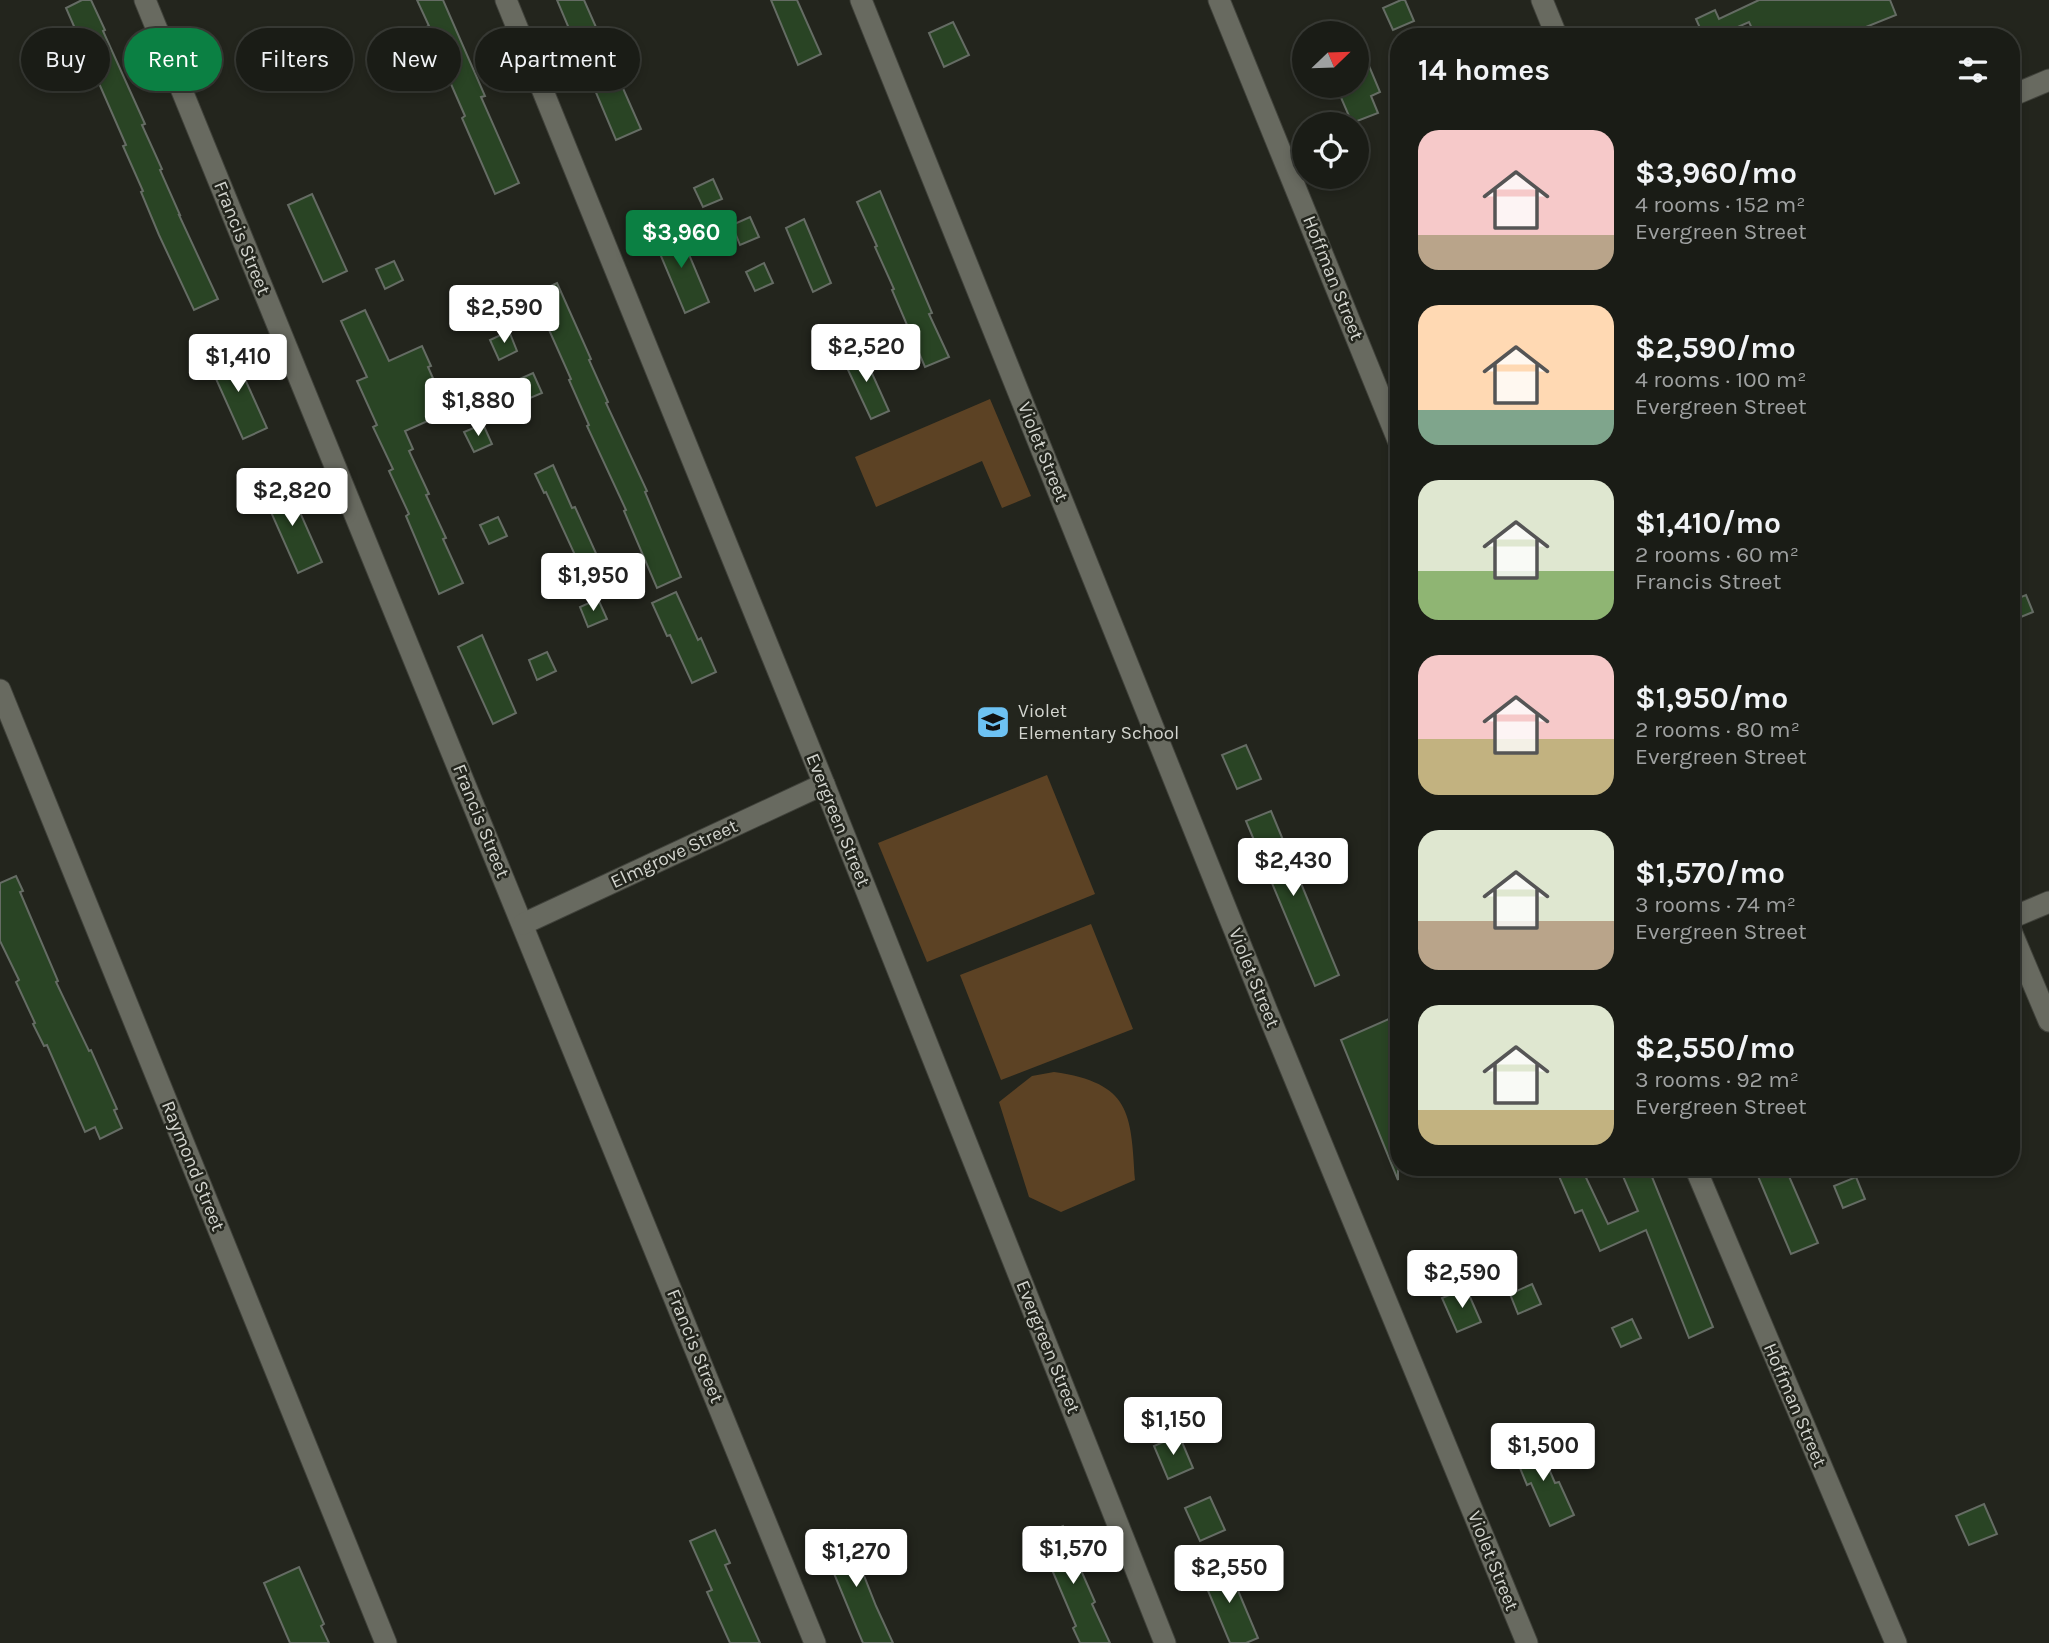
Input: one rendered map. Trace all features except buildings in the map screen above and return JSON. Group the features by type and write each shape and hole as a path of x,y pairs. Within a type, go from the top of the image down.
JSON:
{"street":[{"name":"Francis Street","path":"145,0 815,1643"},
{"name":"Evergreen Street","path":"506,0 824,784 1165,1643"},
{"name":"Violet Street","path":"861,0 1264,1003 1527,1643"},
{"name":"Hoffman Street","path":"1219,0 1390,420"},
{"path":"1542,0 1553,28"},
{"path":"2020,92 2049,80"},
{"name":"Raymond Street","path":"0,690 386,1643"},
{"name":"Elmgrove Street","path":"523,924 824,784"},
{"path":"2020,914 2049,902"},
{"path":"2020,952 2049,1021"},
{"name":"Hoffman Street","path":"1699,1176 1895,1643"}],"shaded area":[{"path":"990,399 1031,496 1002,508 982,461 876,507 855,457"},
{"path":"1047,775 1095,894 927,962 878,843"},
{"path":"1091,924 1133,1029 1001,1080 960,975"},
{"path":"1054,1072 1099,1084 1112,1093 1122,1105 1131,1136 1135,1180 1061,1212 1029,1197 999,1102 1032,1076"}],"place":[{"name":"Violet Elementary School","path":"993,722"}]}
